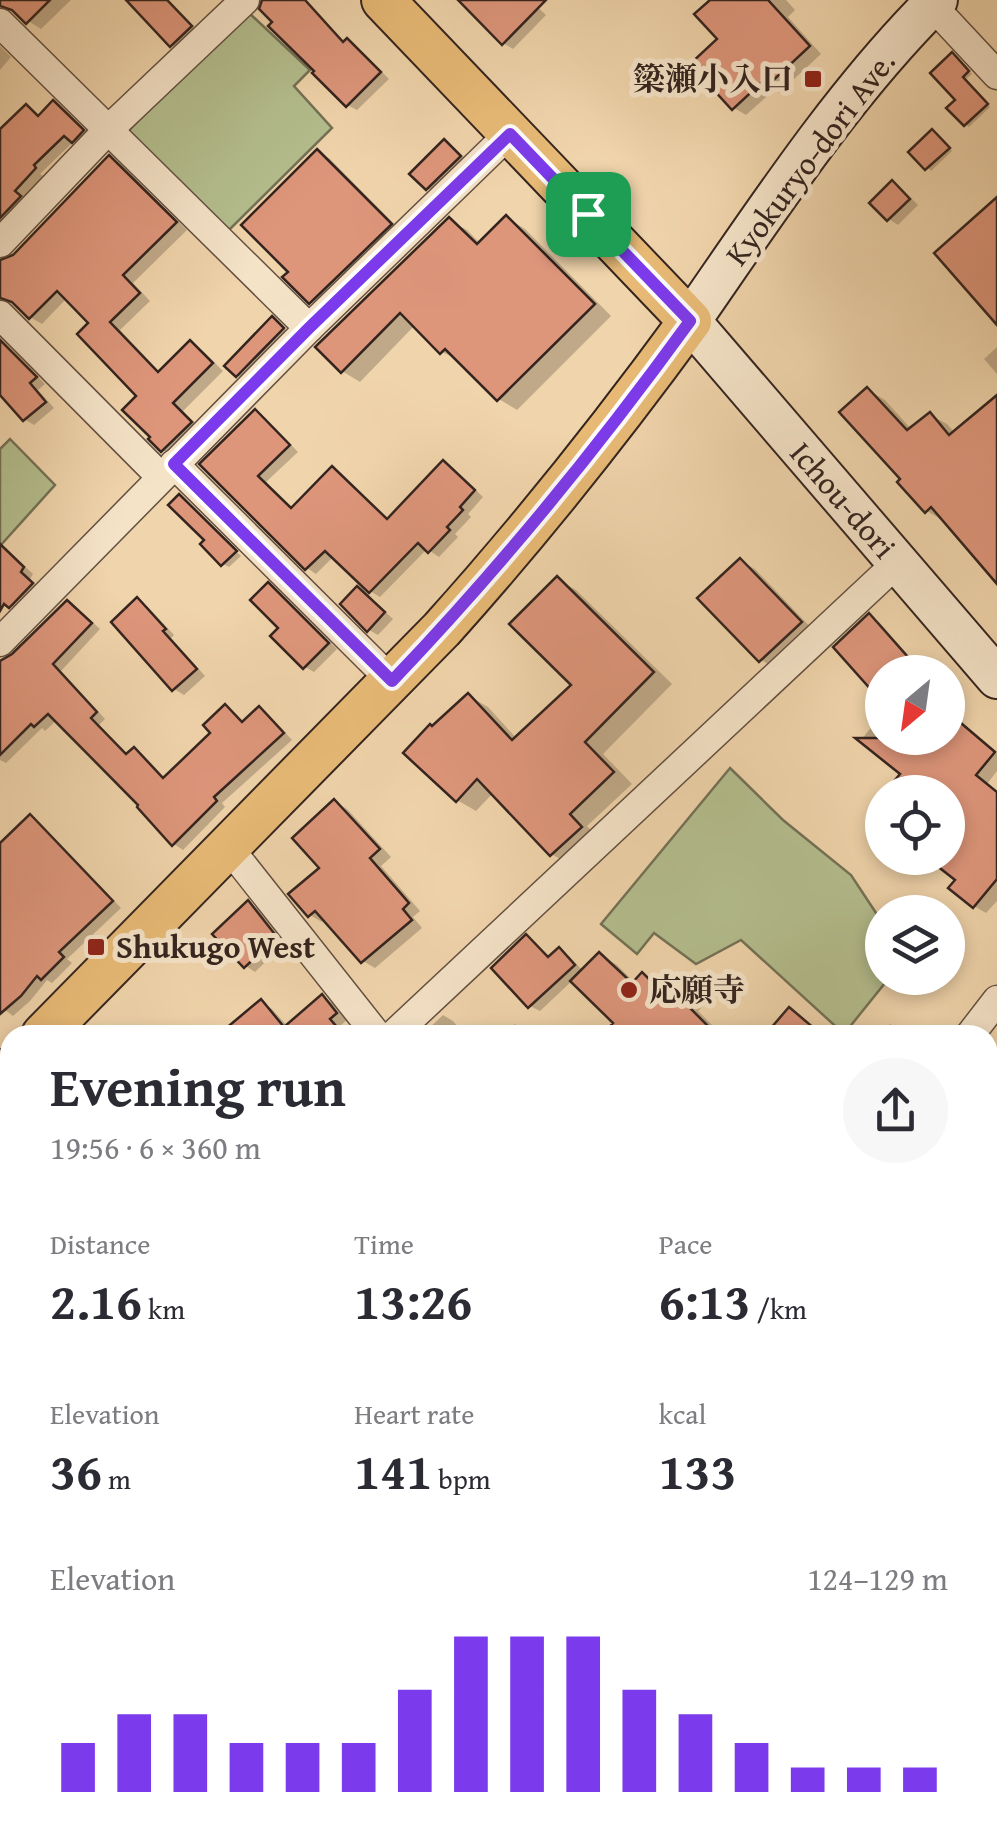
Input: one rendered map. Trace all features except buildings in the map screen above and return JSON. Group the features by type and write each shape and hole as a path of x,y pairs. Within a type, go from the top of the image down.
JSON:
{"main road":[{"path":"53,1025 392,681 498,567 606,435 690,321 383,0"}],"street":[{"path":"0,243 108,130 244,0"},
{"path":"932,2 997,76"},
{"name":"Kyokuryo-dori Ave.","path":"690,321 831,124 932,2"},
{"path":"0,23 309,328"},
{"path":"0,642 309,328 510,134"},
{"path":"0,315 392,681"},
{"name":"Ichou-dori","path":"690,321 997,678"},
{"path":"404,1025 897,563"},
{"path":"229,848 369,1025"},
{"path":"978,1025 997,1000"}],"green space":[{"path":"247,11 310,70 294,86 332,128 224,235 128,139 130,129"},
{"path":"10,439 55,485 0,546 0,449"},
{"path":"730,768 783,820 851,875 865,896 865,995 875,995 851,1025 834,1025 741,940 696,964 654,933 637,954 601,924"}],"place":[{"name":"簗瀬小入口","path":"813,79"},
{"name":"Shukugo West","path":"96,947"},
{"name":"応願寺","path":"629,990"}],"route":[{"path":"510,134 588,214 690,321 624,412 498,567 392,681 174,464 510,134"}]}
